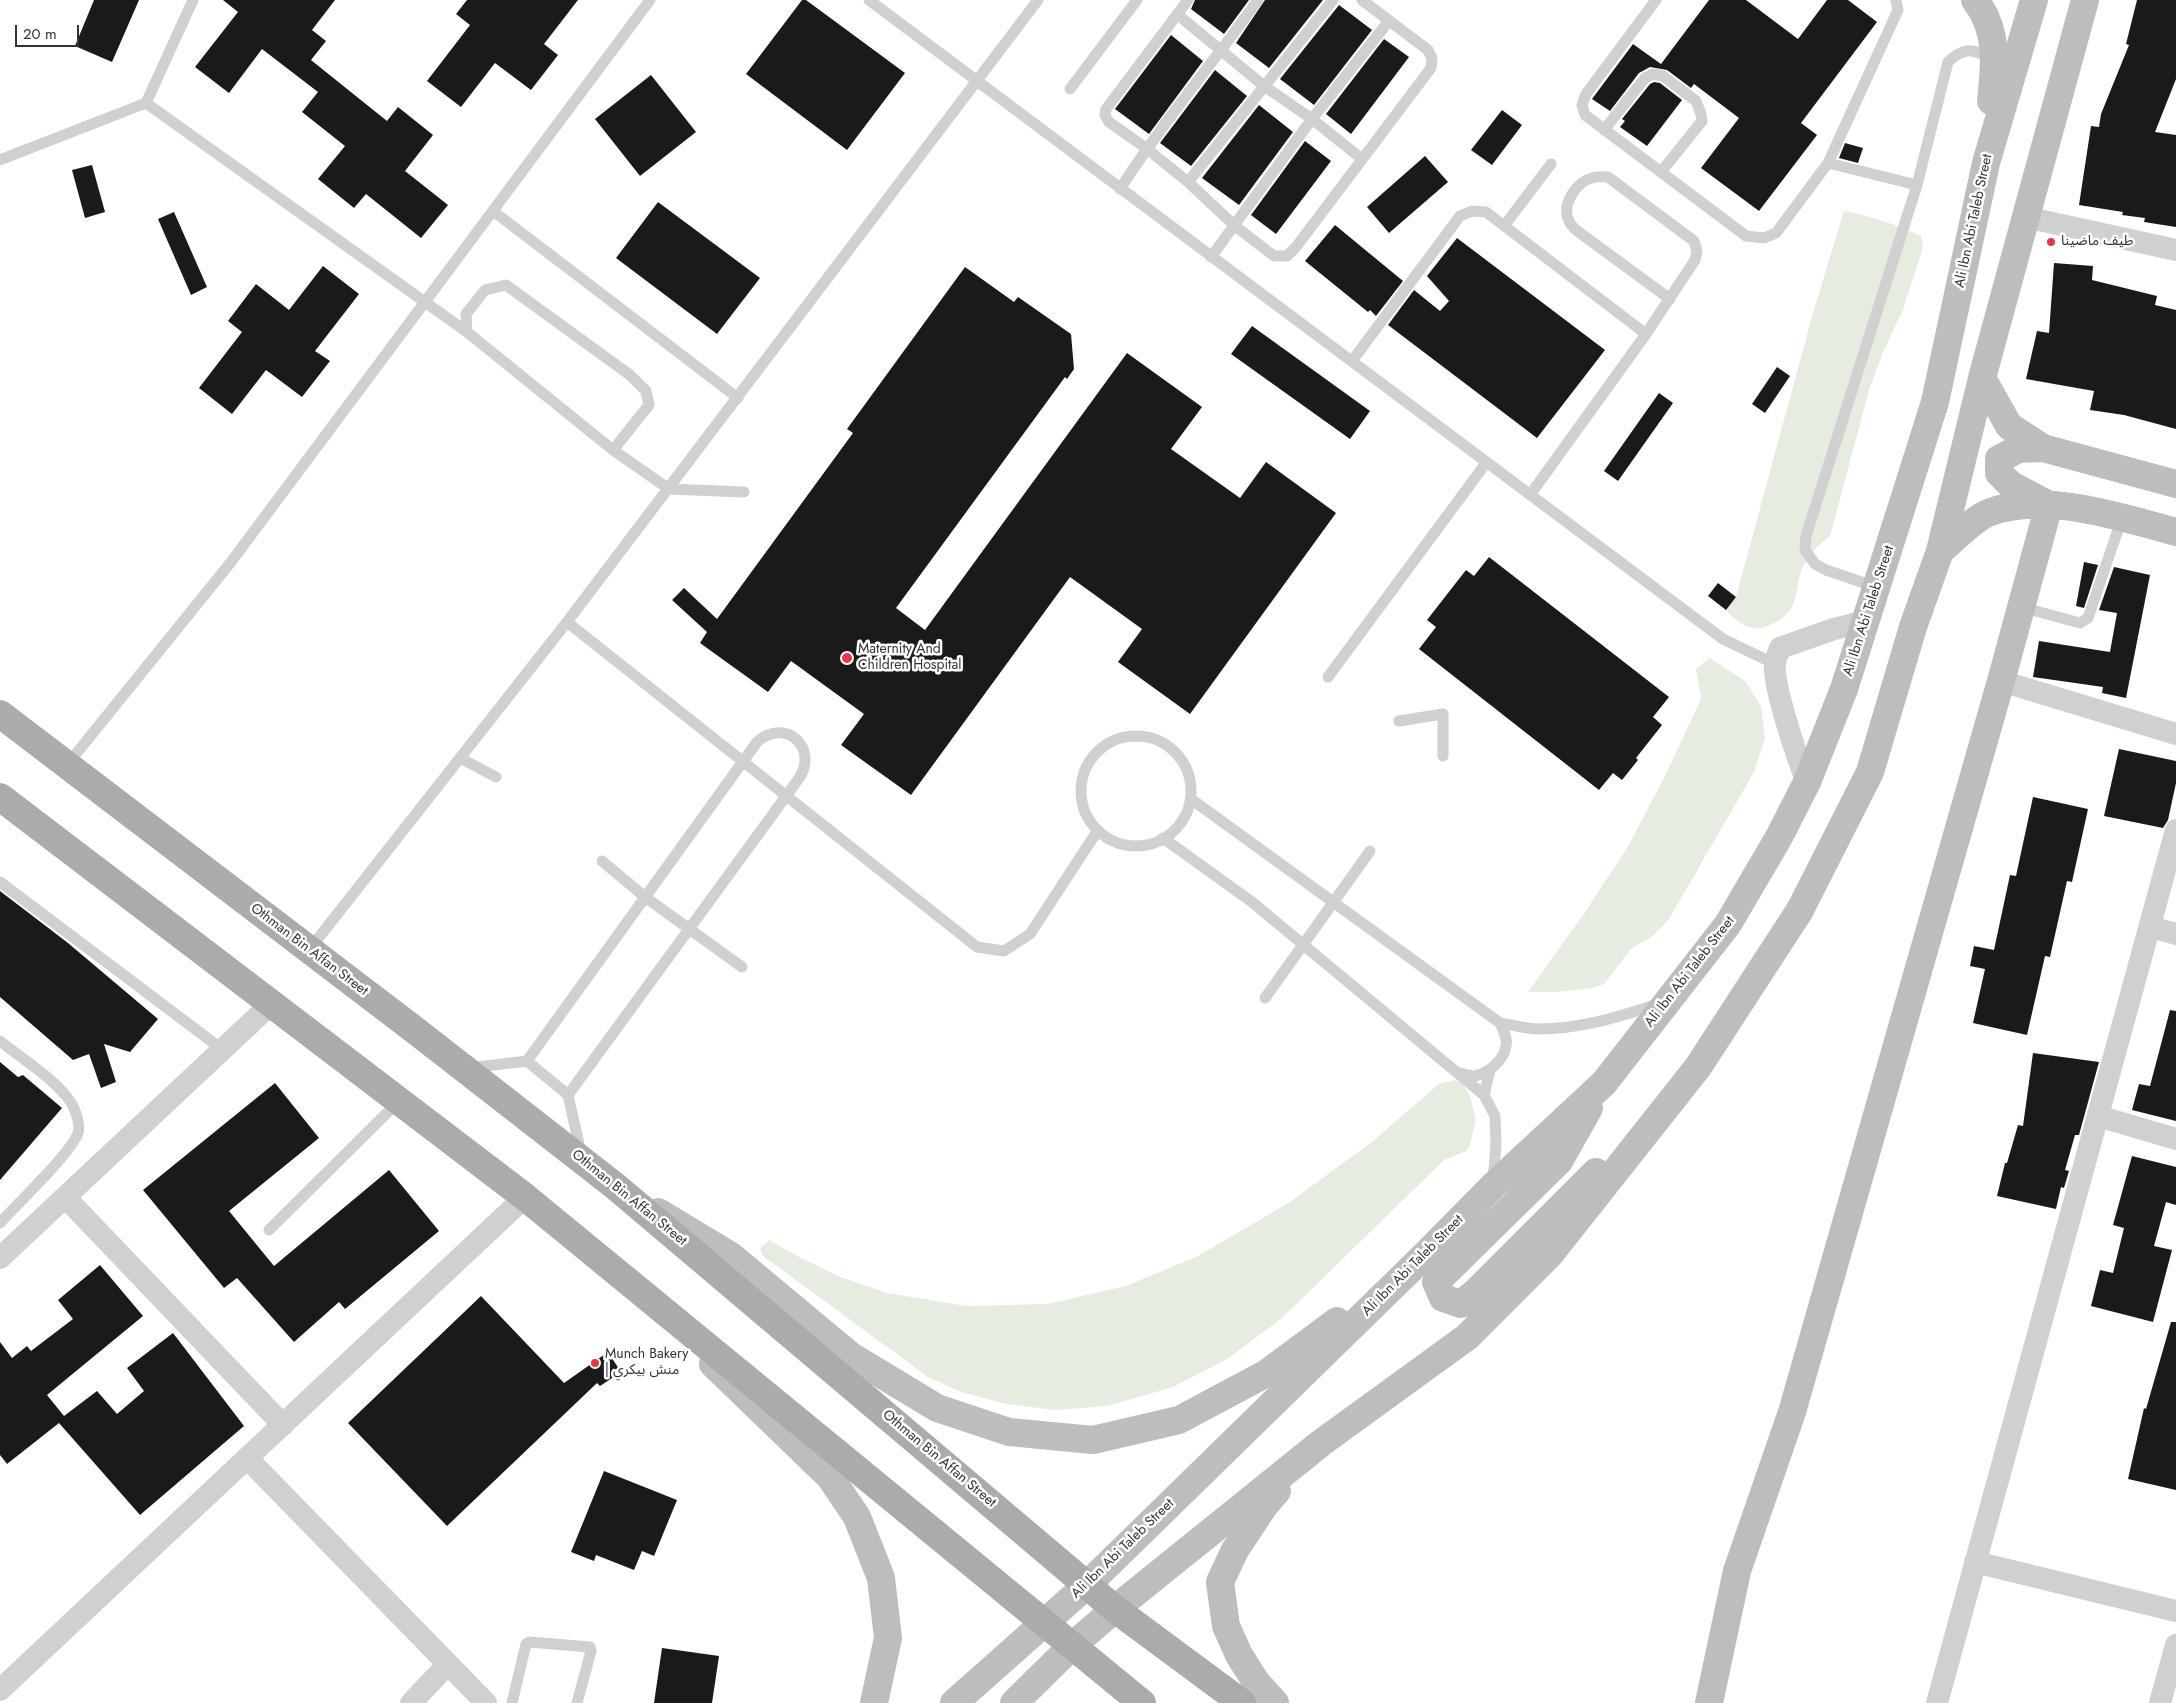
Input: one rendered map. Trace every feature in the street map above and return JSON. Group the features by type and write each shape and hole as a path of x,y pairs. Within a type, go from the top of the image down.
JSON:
{"main road":[{"name":"Othman Bin Affan Street","path":"0,714 616,1186 1088,1584 1115,1609 1242,1703"},
{"path":"0,798 525,1197 1142,1703"}],"street":[{"path":"1975,0 1985,12 1992,32 1995,61 1986,163"},
{"name":"Ali Ibn Abi Taleb Street","path":"954,1703 1088,1584 1426,1254 1492,1186 1604,1084 1728,924 1779,837 1806,782 1844,689 1935,402 1986,163 2034,0"},
{"path":"1014,1703 1072,1646 1115,1609 1320,1443 1467,1337 1530,1275 1550,1254 1698,1066 1800,910 1870,772 1913,627 1940,551 1982,378 2085,0"},
{"path":"2025,217 2176,250"},
{"path":"1982,378 2009,426 2042,448"},
{"path":"2049,505 2010,485 1999,473 1999,459 2018,449 2042,448 2176,484"},
{"path":"1940,551 1986,514 2015,505 2049,505 2106,513 2176,532"},
{"path":"1709,1703 1737,1571 1792,1412 2001,681 2049,505"},
{"path":"1806,782 1779,696 1775,664 1780,648 1834,628 1866,621"},
{"path":"2001,681 2176,734"},
{"path":"1937,1703 2176,830"},
{"path":"2150,927 2176,934"},
{"path":"1,1256 66,1198 270,1005"},
{"path":"1604,1084 1559,1161 1436,1282 1443,1298 1461,1304 1476,1292 1698,1066"},
{"path":"2098,1116 2176,1138"},
{"path":"616,1186 731,1256 851,1356 936,1408 1009,1432 1093,1440 1179,1420 1267,1373 1426,1254"},
{"path":"0,1690 525,1197 664,1315 757,1409 830,1477 858,1518 881,1578 888,1638 874,1703"},
{"path":"66,1198 283,1424"},
{"path":"1275,1703 1256,1682 1239,1655 1226,1626 1220,1582 1235,1550 1264,1506 1320,1443"},
{"path":"247,1458 486,1703"},
{"path":"1976,1562 2176,1611"},
{"path":"2160,1703 2176,1645"},
{"path":"411,1703 448,1664"}],"lane":[{"path":"0,160 146,103 193,0"},
{"path":"67,765 232,562 650,0"},
{"path":"868,0 1723,639 1775,664"},
{"path":"309,950 567,622 978,82 1038,0"},
{"path":"1070,89 1137,0"},
{"path":"1188,0 1106,108 1105,115 1110,122 1188,182 1235,226 1274,256 1287,256 1296,247 1431,68 1432,58 1428,50 1388,22 1362,0"},
{"path":"1120,188 1146,148 1258,0"},
{"path":"1188,182 1334,0"},
{"path":"1656,0 1586,94 1582,105 1584,115 1746,236 1764,238 1776,233 1828,163 1898,10 1896,0"},
{"path":"1177,14 1264,86 1312,119 1362,159"},
{"path":"1211,256 1235,226 1312,119 1388,22"},
{"path":"1876,587 1826,570 1815,564 1805,550 1806,536 1918,185 1948,62 1959,52 1973,50 1995,61"},
{"path":"1604,130 1645,78 1653,74 1663,76 1696,101 1702,121 1661,172"},
{"path":"146,103 425,301 613,450 669,489 744,492"},
{"path":"1828,163 1918,185"},
{"path":"1504,226 1551,164"},
{"path":"1530,495 1646,334 1670,299 1696,260 1697,251 1694,241 1608,177 1593,177 1580,184 1570,196 1566,209 1568,221 1576,230 1670,299"},
{"path":"493,211 738,398"},
{"path":"1352,362 1460,216 1472,211 1486,212 1646,334"},
{"path":"466,332 466,314 485,290 506,285 630,375 646,391 649,406 613,450"},
{"path":"1328,677 1486,463"},
{"path":"2021,607 2080,624 2088,618 2122,518"},
{"path":"567,622 977,947 1004,951 1030,934 1098,830"},
{"path":"1399,721 1443,714 1443,756"},
{"path":"527,1061 743,760 764,736 773,732 782,732 792,736 804,750 806,759 800,777 568,1095"},
{"path":"1145,736 1165,743 1186,766 1192,786 1191,799 1189,809 1171,834 1142,846 1120,844 1106,837 1089,821 1081,799 1083,776 1094,755 1106,744 1125,737 1145,736"},
{"path":"460,758 496,777"},
{"path":"1191,799 1500,1023 1536,1029 1582,1026 1618,1017 1667,1001"},
{"path":"1163,838 1252,902 1484,1094 1495,1116 1496,1144 1492,1186"},
{"path":"1265,998 1370,851"},
{"path":"602,861 645,897 742,967"},
{"path":"0,882 223,1050"},
{"path":"1458,1072 1474,1076 1490,1070 1502,1058 1506,1046 1506,1035 1500,1023"},
{"path":"0,1041 54,1083 69,1099 76,1115 78,1132 70,1147 0,1222"},
{"path":"464,1069 527,1061 568,1095 582,1160"},
{"path":"1484,1094 1490,1070"},
{"path":"269,1230 398,1102"},
{"path":"512,1703 526,1644 529,1642 590,1647 591,1651 577,1703"}],"shaded area":[{"path":"1844,211 1884,221 1921,236 1923,247 1904,307 1883,352 1869,390 1830,536 1806,560 1800,575 1793,604 1788,613 1769,626 1762,628 1749,627 1737,621 1726,610 1736,597 1813,313"},
{"path":"1710,658 1745,681 1761,706 1765,739 1754,772 1669,919 1654,935 1631,949 1604,984 1592,988 1558,992 1528,992 1583,915 1629,845 1667,772 1701,699 1696,669"},
{"path":"1456,1080 1463,1084 1470,1096 1476,1120 1470,1144 1466,1151 1444,1160 1281,1319 1227,1359 1173,1387 1107,1406 1055,1410 1007,1404 961,1392 928,1377 763,1256 760,1248 769,1240 840,1277 887,1293 966,1306 1047,1304 1126,1286 1198,1256 1290,1202 1373,1141 1439,1084"}],"building":[{"path":"94,0 139,0 112,62 75,46"},
{"path":"223,0 335,0 312,30 326,41 311,60 387,121 398,107 433,135 405,171 448,205 421,238 366,194 354,208 318,179 345,146 302,112 318,92 262,49 229,93 195,67 238,12"},
{"path":"467,0 578,0 544,44 558,55 531,90 495,63 461,107 427,81 470,25 456,14"},
{"path":"802,0 806,0 905,73 847,150 746,74"},
{"path":"1195,0 1249,0 1224,34 1191,9"},
{"path":"1265,0 1323,0 1269,68 1236,43"},
{"path":"1709,0 1746,0 1798,39 1827,0 1848,0 1877,22 1801,123 1817,135 1759,211 1701,168 1739,118 1694,84 1691,88 1667,70 1650,67 1639,73 1610,111 1592,99 1633,44 1661,64"},
{"path":"2137,0 2176,0 2176,79 2155,132 2176,135 2176,227 2144,222 2145,218 2122,215 2123,212 2079,205 2091,126 2099,127 2101,114 2129,45 2126,44"},
{"path":"1339,5 1372,30 1314,105 1280,79"},
{"path":"1171,35 1203,61 1149,134 1115,109"},
{"path":"1384,39 1409,57 1351,134 1326,114"},
{"path":"1215,70 1247,96 1191,166 1160,143"},
{"path":"651,75 696,132 640,176 595,119"},
{"path":"1654,82 1660,83 1682,100 1647,146 1620,127 1625,121 1622,119 1650,84"},
{"path":"1259,105 1293,132 1239,205 1202,178"},
{"path":"1502,110 1522,125 1492,165 1471,150"},
{"path":"1305,141 1331,161 1276,234 1251,215"},
{"path":"1845,143 1863,148 1858,163 1839,158"},
{"path":"1425,156 1448,182 1389,233 1367,207"},
{"path":"92,165 105,212 85,218 72,170"},
{"path":"658,202 760,278 717,334 616,258"},
{"path":"174,212 207,287 191,295 158,219"},
{"path":"1335,225 1403,281 1376,316 1370,310 1368,312 1305,261"},
{"path":"1457,238 1605,350 1537,438 1388,325 1414,290 1440,311 1449,301 1427,276"},
{"path":"2054,263 2093,266 2092,280 2157,296 2155,305 2176,310 2176,429 2124,415 2090,410 2094,391 2026,379 2037,331 2049,333"},
{"path":"323,266 359,294 315,351 330,361 302,397 266,370 232,414 199,388 242,332 228,321 256,284 289,310"},
{"path":"965,267 1014,302 1018,297 1071,334 1074,369 1067,379 1065,377 896,608 925,630 1127,353 1202,407 1171,449 1240,498 1266,462 1336,513 1190,714 1118,662 1142,629 1070,577 911,795 841,745 864,714 791,661 768,692 700,643 707,632 672,600 684,588 717,619 853,433 847,429"},
{"path":"1252,326 1370,411 1350,439 1231,354"},
{"path":"1777,367 1790,376 1765,413 1752,404"},
{"path":"1659,393 1673,403 1618,481 1604,471"},
{"path":"1489,557 1669,697 1653,717 1662,725 1636,758 1638,760 1622,780 1613,773 1599,790 1419,649 1436,627 1427,620 1466,570 1474,576"},
{"path":"2084,562 2098,565 2084,608 2076,606"},
{"path":"2114,567 2150,575 2126,698 2102,693 2103,687 2033,677 2039,641 2110,652 2117,613 2099,610"},
{"path":"1718,583 1736,597 1726,610 1708,596"},
{"path":"2119,749 2176,761 2176,783 2168,820 2163,828 2104,816"},
{"path":"2033,797 2088,809 2072,882 2067,881 2050,957 2045,956 2027,1035 1973,1023 1985,969 1970,966 1974,946 1994,950 2010,875 2016,876"},
{"path":"0,891 68,943 158,1019 130,1052 104,1044 116,1082 101,1088 89,1054 73,1060 0,997"},
{"path":"2170,1010 2176,1011 2176,1121 2132,1110 2139,1084 2150,1086"},
{"path":"2033,1053 2099,1062 2079,1135 2075,1135 2065,1170 2069,1171 2064,1188 2061,1187 2056,1209 1997,1196 2005,1163 2007,1163 2018,1125 2023,1126"},
{"path":"0,1062 18,1077 23,1075 62,1108 0,1180"},
{"path":"275,1083 319,1138 229,1211 274,1266 389,1170 439,1231 345,1309 339,1302 294,1342 237,1278 224,1288 143,1190"},
{"path":"2132,1156 2176,1167 2176,1205 2166,1202 2154,1246 2172,1250 2153,1322 2091,1306 2100,1270 2113,1273 2124,1228 2113,1225"},
{"path":"100,1265 143,1316 47,1395 64,1416 97,1391 117,1414 144,1391 127,1368 173,1333 244,1426 140,1515 59,1423 7,1464 0,1455 0,1342 12,1358 27,1346 31,1351 73,1319 58,1300"},
{"path":"481,1296 564,1383 608,1352 621,1372 600,1386 597,1383 447,1526 348,1423"},
{"path":"2171,1322 2176,1322 2176,1490 2128,1479 2144,1408 2146,1409"},
{"path":"604,1471 677,1500 654,1556 642,1551 634,1570 596,1555 594,1561 571,1552"},
{"path":"662,1648 719,1656 712,1703 654,1703"}],"place":[{"name":"طيف ماضينا","path":"2051,242"},
{"name":"Maternity And Children Hospital","path":"847,658"},
{"name":"Munch Bakery | منش بيكري","path":"595,1363"}]}
